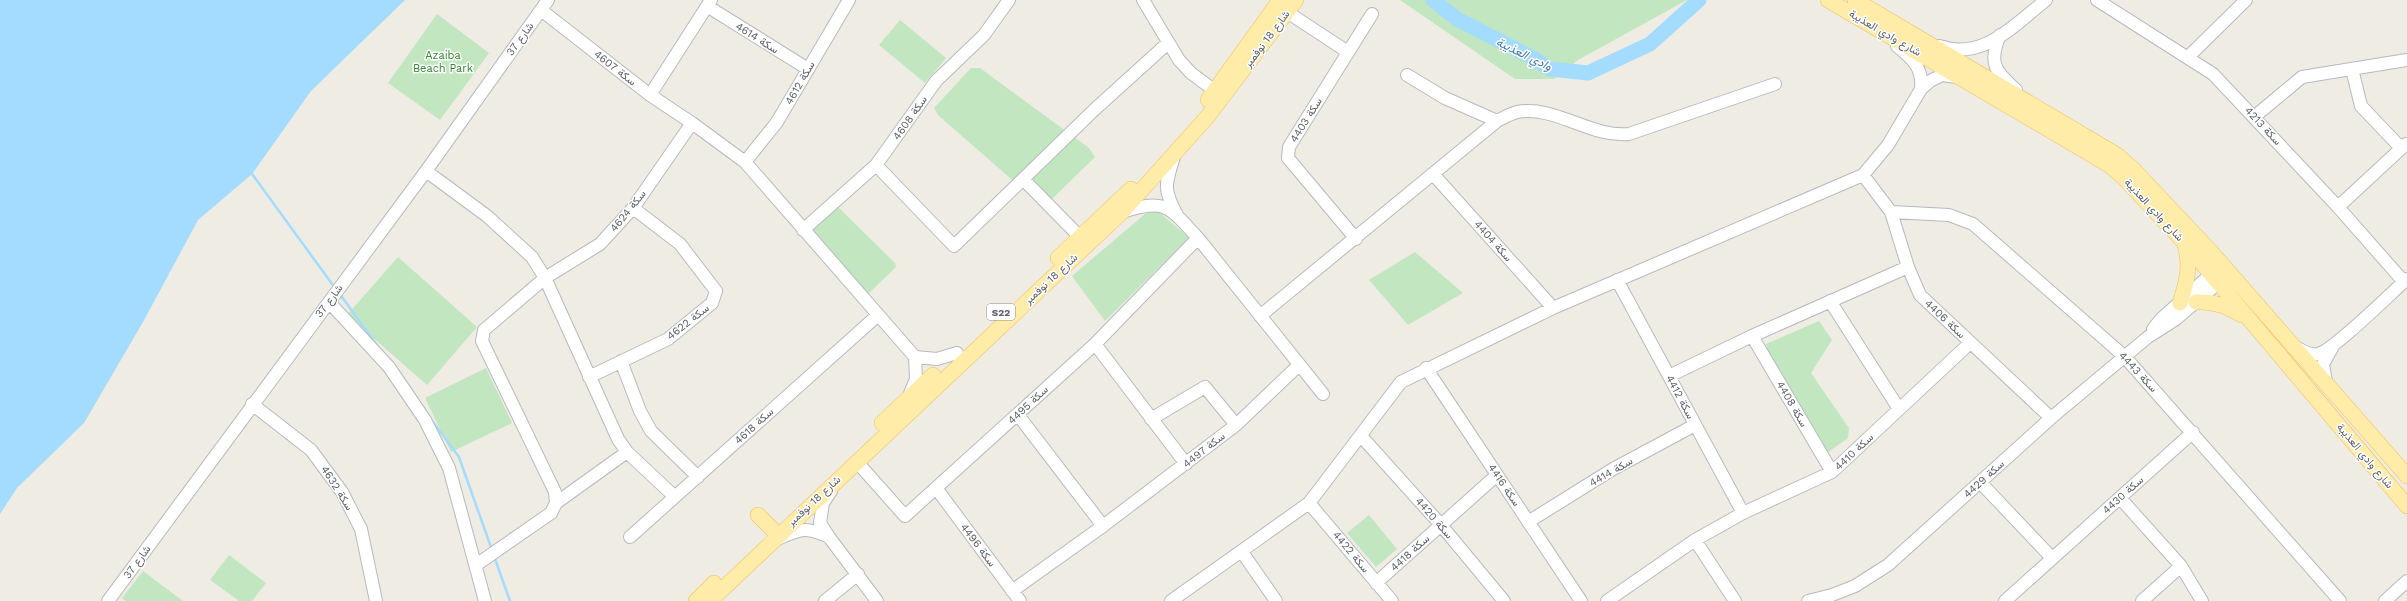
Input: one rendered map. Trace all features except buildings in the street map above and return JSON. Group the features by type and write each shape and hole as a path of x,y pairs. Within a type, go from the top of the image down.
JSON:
{"main road":[{"name":"شارع 18 نوفمبر","path":"710,601 771,536 908,399 1080,237 1161,158 1188,128 1215,91 1284,6 1296,0"},
{"name":"شارع وادي العذيبة","path":"1828,0 1930,43 2117,155 2138,175 2221,273 2293,345 2326,382 2365,418 2407,476"},
{"name":"شارع وادي العذيبة","path":"1855,0 1872,18 1963,78 2109,165 2125,179 2184,242 2221,273 2250,319 2407,506"},
{"name":"شارع 18 نوفمبر","path":"696,601 840,477 1122,212 1174,156 1217,104 1284,6"},
{"path":"2180,303 2189,272 2189,259 2184,242"},
{"path":"2196,302 2209,301 2223,305 2250,319"},
{"path":"758,514 771,536"}],"street":[{"name":"شارع 37","path":"108,601 252,404 426,171 548,0"},
{"name":"سكة 4612","path":"745,162 777,122 849,0"},
{"name":"سكة 4608","path":"803,230 876,165 936,81 984,35 1009,0"},
{"path":"1143,0 1168,43 1191,73 1215,91"},
{"path":"1930,43 1945,48 1970,50 1982,47 2000,36 2046,0"},
{"name":"سكة 4213","path":"2097,0 2213,74 2405,280"},
{"path":"2188,57 2246,0"},
{"name":"سكة 4614","path":"709,3 808,69"},
{"path":"650,95 709,3"},
{"path":"1284,6 1348,52"},
{"name":"سكة 4607","path":"541,10 650,95 692,123"},
{"name":"سكة 4403","path":"1356,239 1288,158 1289,148 1372,14"},
{"path":"1872,18 1917,63 1921,72 1921,89"},
{"path":"2000,36 1993,55 1994,64 2006,81 2025,99"},
{"path":"876,165 954,246 1024,180 1094,110 1168,43"},
{"path":"2254,117 2302,77 2407,60"},
{"path":"2338,207 2404,146 2361,106 2352,69"},
{"path":"1171,601 1309,503 1401,382 1426,368 1553,308 1863,175 1888,145 1921,89 1930,81 1942,75 1963,78"},
{"path":"1407,76 1445,98 1497,121"},
{"path":"1260,316 1356,239 1497,121 1516,112 1531,111 1588,128 1619,135 1629,134 1775,84"},
{"path":"692,123 745,162 915,357 916,379 908,399"},
{"name":"سكة 4624","path":"556,503 555,492 482,341 482,335 484,330 545,278 600,244 633,208 692,123"},
{"path":"1174,156 1165,184 1169,200 1178,216 1198,238 1323,394"},
{"path":"426,171 487,216 532,256 545,278 618,439 627,452 675,497"},
{"name":"سكة 4404","path":"1433,174 1553,308"},
{"name":"سكة 4406","path":"1863,175 1891,212 1908,267 1920,295 2051,418"},
{"path":"1024,180 1080,237"},
{"path":"1122,212 1146,204 1160,204 1178,216"},
{"name":"سكة 4622","path":"589,377 668,339 712,303 716,291 680,244 633,208"},
{"name":"سكة 4443","path":"1891,212 1949,215 1973,224 2124,356 2193,432 2340,601"},
{"name":"سكة 4495","path":"856,462 905,516 1095,344 1198,238"},
{"path":"1669,376 1752,336 1908,267"},
{"name":"سكة 4429","path":"1808,601 1832,596 1856,586 1874,575 2051,418 2124,356 2148,337 2176,319 2196,302 2221,273"},
{"name":"سكة 4429","path":"2148,337 2162,319 2180,303 2221,273"},
{"name":"سكة 4412","path":"1617,280 1743,513"},
{"path":"2293,345 2311,355 2319,354 2334,345 2405,280"},
{"path":"1830,301 1899,409"},
{"path":"329,302 390,367 425,420 449,468 485,601"},
{"name":"سكة 4618","path":"630,537 878,314"},
{"name":"سكة 4408","path":"1752,336 1832,472"},
{"name":"سكة 4410","path":"1607,601 1695,540 1743,513 1832,472 1970,342"},
{"path":"1095,344 1186,464"},
{"path":"2326,382 2323,364 2334,345"},
{"path":"915,357 937,359 957,353"},
{"path":"620,361 640,411 651,430 698,477"},
{"name":"سكة 4497","path":"1012,591 1186,464 1236,425 1299,364"},
{"name":"سكة 4416","path":"1426,368 1581,601"},
{"path":"1151,419 1205,387 1236,425"},
{"name":"سكة 4632","path":"252,404 311,450 342,492 361,529 376,601"},
{"path":"1018,415 1102,526"},
{"name":"سكة 4414","path":"1528,522 1613,469 1695,425"},
{"name":"سكة 4430","path":"2005,601 2193,432"},
{"name":"سكة 4420","path":"1361,436 1441,525 1504,601"},
{"path":"476,565 551,513 556,503 627,452"},
{"name":"سكة 4418","path":"1376,582 1497,475"},
{"path":"840,477 823,503 820,523 877,601"},
{"path":"1980,482 2052,558"},
{"name":"سكة 4496","path":"936,488 1020,601"},
{"path":"2120,498 2181,566 2202,601"},
{"name":"سكة 4422","path":"1309,503 1392,601"},
{"path":"771,536 811,529 829,537"},
{"path":"1695,540 1734,601"},
{"path":"1242,552 1276,601"},
{"path":"2142,601 2181,566"},
{"path":"825,601 858,574"},
{"path":"2385,601 2407,581"}],"green space":[{"path":"1400,0 1687,0 1578,60 1554,79 1515,79"},
{"name":"Azaiba Beach Park","path":"437,14 489,53 440,120 388,83"},
{"path":"900,20 946,58 925,83 879,45"},
{"path":"971,68 980,68 1089,148 1095,157 1048,203 1041,205 939,116 934,108"},
{"path":"838,207 895,263 896,267 868,294 813,234 814,227"},
{"path":"1158,211 1189,238 1105,321 1072,276 1145,214"},
{"path":"1415,252 1463,293 1408,325 1369,280"},
{"path":"398,257 477,327 427,385 347,315"},
{"path":"1819,321 1832,340 1811,373 1849,428 1848,438 1827,453 1768,352 1766,344"},
{"path":"486,368 512,423 451,452 425,398"},
{"path":"1369,515 1397,549 1376,567 1347,533"},
{"path":"229,555 266,583 252,601 239,601 210,580"},
{"path":"143,571 183,601 126,601 122,598"}],"water":[{"path":"0,0 405,0 311,91 252,174 198,220 143,322 84,423 17,488 0,514"}],"waterway":[{"name":"وادي العذيبة","path":"1433,0 1457,19 1535,59 1550,69 1588,73 1650,44 1699,0"},
{"path":"252,174 335,288"},
{"path":"339,293 379,348"},
{"path":"430,418 459,457 492,550"},
{"path":"494,556 510,601"}]}
